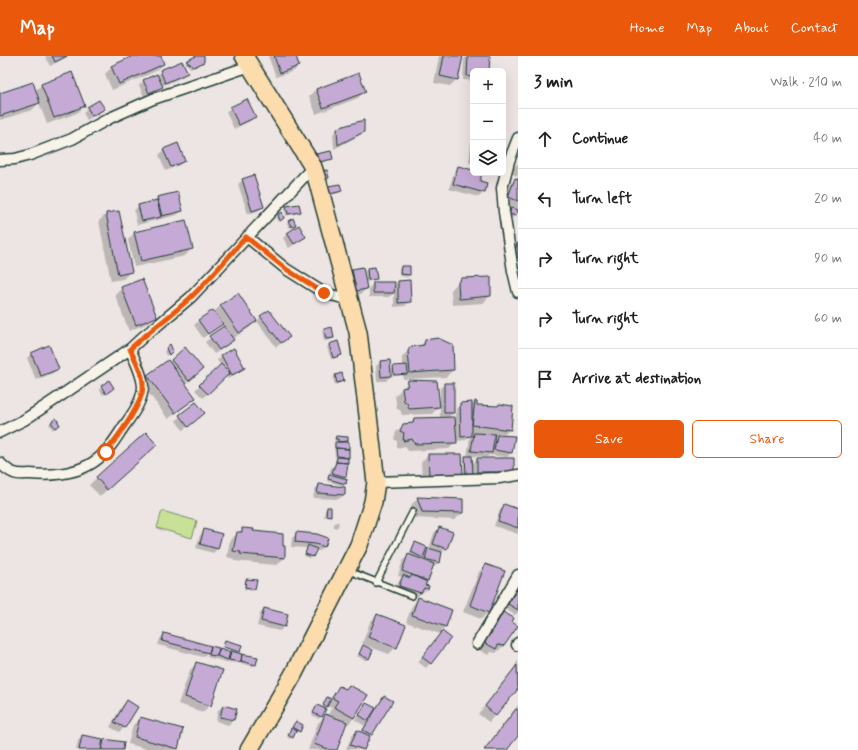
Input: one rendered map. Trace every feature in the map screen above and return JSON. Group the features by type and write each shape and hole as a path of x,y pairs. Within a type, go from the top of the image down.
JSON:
{"main road":[{"path":"247,61 313,167 358,332 376,482 366,524 359,545 293,675 249,750"}],"street":[{"path":"0,160 15,159 30,155 72,140 110,118 247,61"},
{"path":"518,138 509,161 502,188 513,271 518,292"},
{"path":"0,432 24,420 130,349 191,297 313,167"},
{"path":"246,237 286,269 324,293 350,300"},
{"path":"0,463 6,470 15,474 50,476 69,472 86,466 98,459 113,442 140,400 143,387 141,376 130,349"},
{"path":"376,482 499,478 518,475"},
{"path":"477,644 518,575"}],"lane":[{"path":"376,582 413,511"},
{"path":"346,569 412,596"}],"green space":[{"path":"162,511 197,521 192,538 157,528"}],"building":[{"path":"52,56 67,56 55,62"},
{"path":"133,56 161,56 164,64 119,84 111,66"},
{"path":"196,56 204,56 204,62 194,67 186,61"},
{"path":"274,56 296,56 299,66 280,73"},
{"path":"444,56 463,56 458,80 440,76"},
{"path":"468,56 490,56 489,68 470,68 470,76 467,76"},
{"path":"182,61 188,73 165,83 160,70"},
{"path":"72,72 85,106 54,118 41,84"},
{"path":"359,73 366,92 323,108 316,89"},
{"path":"157,74 163,87 149,93 143,80"},
{"path":"33,82 40,103 0,116 0,93"},
{"path":"247,99 256,117 239,125 230,107"},
{"path":"99,100 105,109 92,116 87,107"},
{"path":"364,120 364,132 338,145 337,128"},
{"path":"178,143 185,161 171,167 163,149"},
{"path":"331,151 333,159 319,162 316,154"},
{"path":"458,166 470,169 470,176 481,176 480,181 487,183 485,193 453,184"},
{"path":"327,170 329,178 322,179 321,171"},
{"path":"254,175 264,207 252,211 242,179"},
{"path":"515,178 518,179 518,201 508,197"},
{"path":"340,184 342,191 330,194 328,186"},
{"path":"178,192 183,211 162,216 157,197"},
{"path":"157,200 161,217 142,221 138,205"},
{"path":"299,204 301,212 288,214 286,206"},
{"path":"511,208 518,210 516,216 509,214"},
{"path":"119,211 132,272 118,275 106,213"},
{"path":"282,212 284,218 280,221 278,215"},
{"path":"293,218 296,225 292,227 288,221"},
{"path":"186,220 193,249 141,261 134,232"},
{"path":"299,225 306,237 294,244 287,233"},
{"path":"518,243 518,258 514,257"},
{"path":"401,266 410,266 410,275 400,274"},
{"path":"363,267 367,289 356,291 352,269"},
{"path":"375,267 377,279 368,280 367,268"},
{"path":"491,277 491,296 459,299 458,282 461,278"},
{"path":"142,279 157,317 136,325 121,287"},
{"path":"410,280 411,302 398,303 398,281"},
{"path":"373,282 395,282 394,293 373,293"},
{"path":"238,293 257,321 239,333 220,305"},
{"path":"213,310 223,324 208,334 198,320"},
{"path":"269,310 290,337 281,343 260,316"},
{"path":"224,326 234,340 219,350 209,336"},
{"path":"332,327 334,338 326,339 324,329"},
{"path":"438,338 453,345 454,370 410,373 408,351 410,347 424,345 425,340"},
{"path":"338,341 342,355 333,358 329,344"},
{"path":"170,344 173,351 169,355 166,348"},
{"path":"49,345 59,369 41,376 31,353"},
{"path":"185,347 203,369 189,381 171,360"},
{"path":"234,348 245,368 232,375 221,355"},
{"path":"168,360 196,398 175,413 147,375"},
{"path":"390,360 391,376 381,377 380,361"},
{"path":"221,364 230,373 208,394 199,385"},
{"path":"407,365 408,374 394,375 393,366"},
{"path":"342,373 344,381 337,383 335,375"},
{"path":"109,380 114,388 106,394 101,386"},
{"path":"408,380 437,381 440,407 409,409 407,403 404,402 402,388 407,387"},
{"path":"444,383 454,383 454,413 444,413"},
{"path":"475,401 477,402 477,405 498,406 499,404 513,406 511,430 472,425"},
{"path":"196,402 205,413 188,427 179,415"},
{"path":"472,402 472,436 461,437 460,403"},
{"path":"455,417 457,443 415,444 412,439 403,441 404,433 400,431 403,424 413,423 414,418"},
{"path":"56,418 60,425 55,428 51,422"},
{"path":"146,432 157,445 107,490 96,477"},
{"path":"474,433 495,434 492,453 471,451"},
{"path":"497,435 515,436 512,453 494,450"},
{"path":"336,436 348,437 348,441 338,442 338,439 335,439"},
{"path":"335,442 349,442 349,449 335,448"},
{"path":"336,448 349,449 349,458 337,456"},
{"path":"428,454 462,454 463,475 429,475"},
{"path":"465,456 472,456 473,474 466,474"},
{"path":"337,457 348,458 348,463 336,462"},
{"path":"477,458 514,458 514,472 477,472"},
{"path":"336,462 348,463 346,477 332,473"},
{"path":"329,474 347,479 346,484 328,479"},
{"path":"319,484 345,487 345,495 317,493"},
{"path":"417,497 463,499 463,513 422,512"},
{"path":"504,504 518,509 518,528 498,521"},
{"path":"327,507 331,507 331,516 326,515"},
{"path":"439,527 453,532 447,549 433,544"},
{"path":"242,528 254,529 253,531 283,534 285,558 240,554 241,552 233,551 237,532 242,532"},
{"path":"204,529 222,534 218,549 200,544"},
{"path":"296,532 317,534 328,538 325,547 315,544 295,542"},
{"path":"415,542 427,547 423,558 411,552"},
{"path":"308,545 317,549 313,557 305,554"},
{"path":"428,548 442,552 440,563 425,559"},
{"path":"408,554 434,564 428,581 402,571"},
{"path":"485,564 505,571 489,613 470,605"},
{"path":"403,575 410,578 412,575 427,582 425,585 429,586 428,589 424,588 421,593 399,586"},
{"path":"246,579 257,580 255,589 245,587"},
{"path":"518,588 518,610 508,604"},
{"path":"418,597 452,610 446,627 412,615"},
{"path":"264,608 288,614 285,627 261,621"},
{"path":"503,612 514,618 512,622 518,626 504,646 498,645 496,649 485,643"},
{"path":"377,614 406,625 397,648 368,637"},
{"path":"442,631 451,638 431,664 422,657"},
{"path":"164,633 211,646 209,653 162,641"},
{"path":"225,640 242,645 240,652 223,647"},
{"path":"363,645 373,650 369,659 359,654"},
{"path":"211,646 219,648 217,656 209,655"},
{"path":"220,648 230,652 228,660 217,656"},
{"path":"231,651 242,654 241,662 229,660"},
{"path":"242,654 258,657 256,665 241,661"},
{"path":"196,662 223,670 211,706 185,697"},
{"path":"517,665 518,689 496,716 485,706"},
{"path":"349,685 368,695 354,718 334,707 338,701 332,698 339,686 346,689"},
{"path":"384,696 393,701 372,735 363,730"},
{"path":"327,697 331,699 327,707 323,705"},
{"path":"127,700 138,707 125,728 114,722"},
{"path":"366,703 376,708 368,721 359,715"},
{"path":"223,705 237,709 234,720 220,717"},
{"path":"317,705 326,709 322,717 313,713"},
{"path":"516,709 518,710 518,736 507,750 484,750"},
{"path":"325,714 347,722 337,750 331,750 314,744"},
{"path":"140,717 183,729 178,749 135,737"},
{"path":"296,721 303,725 300,732 292,727"},
{"path":"291,728 296,731 293,738 288,735"},
{"path":"357,730 370,736 364,750 350,745"},
{"path":"82,735 103,739 101,750 79,750"},
{"path":"104,739 124,742 123,750 102,750"}],"route":[{"path":"106,452 131,416 140,400 143,387 141,376 130,349 191,297 246,237 286,269 324,293"}]}
